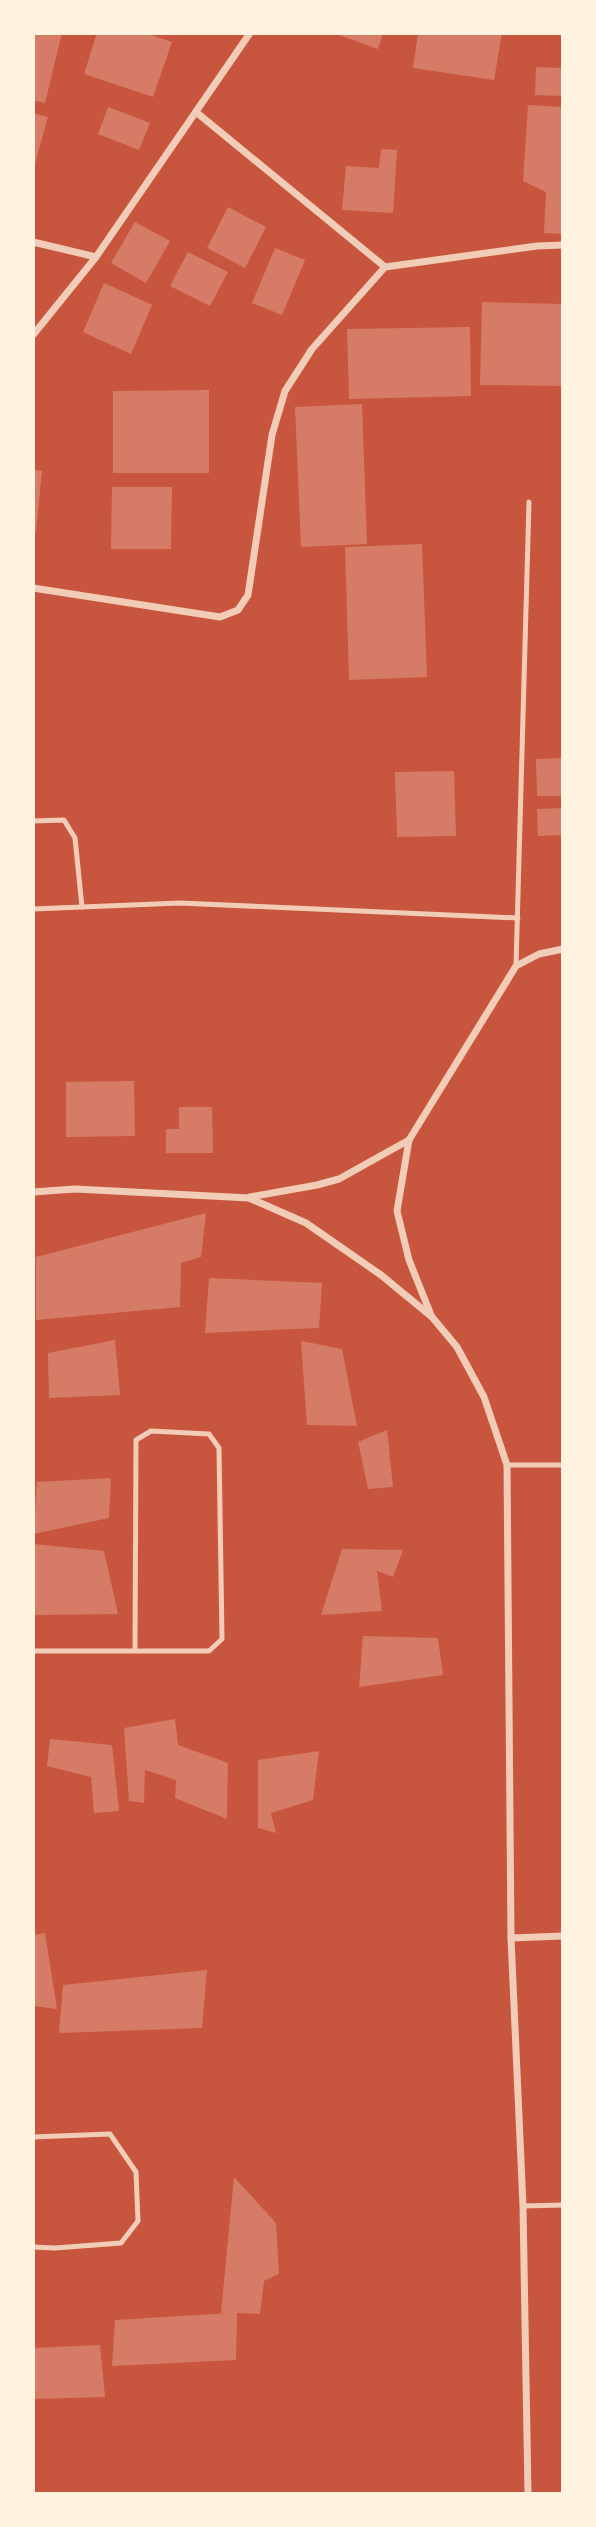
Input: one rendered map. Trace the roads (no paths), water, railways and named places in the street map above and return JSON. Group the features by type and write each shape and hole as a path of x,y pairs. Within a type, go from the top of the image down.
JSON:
{"street":[{"path":"33,335 96,257 250,33"},
{"path":"196,112 385,267"},
{"path":"33,242 96,257"},
{"path":"33,588 220,617 238,610 248,595 272,435 285,391 312,349 385,267 537,246 563,246"},
{"path":"432,1317 409,1260 397,1211 409,1139 516,966 539,954 563,949"},
{"path":"33,1192 75,1189 248,1198 339,1179 409,1139"},
{"path":"248,1198 306,1223 340,1245 432,1317 457,1347 484,1397 507,1465 511,1938 523,2206 528,2494"},
{"path":"511,1938 563,1936"}],"lane":[{"path":"516,966 529,502"},
{"path":"33,821 64,820 75,838 82,907"},
{"path":"33,909 180,903 518,918"},
{"path":"33,1651 135,1651 209,1651 222,1639 219,1448 209,1434 151,1431 136,1440 135,1651"},
{"path":"507,1465 563,1465"},
{"path":"33,2137 110,2134 136,2172 138,2221 121,2243 33,2247"},
{"path":"523,2206 563,2205"}]}
